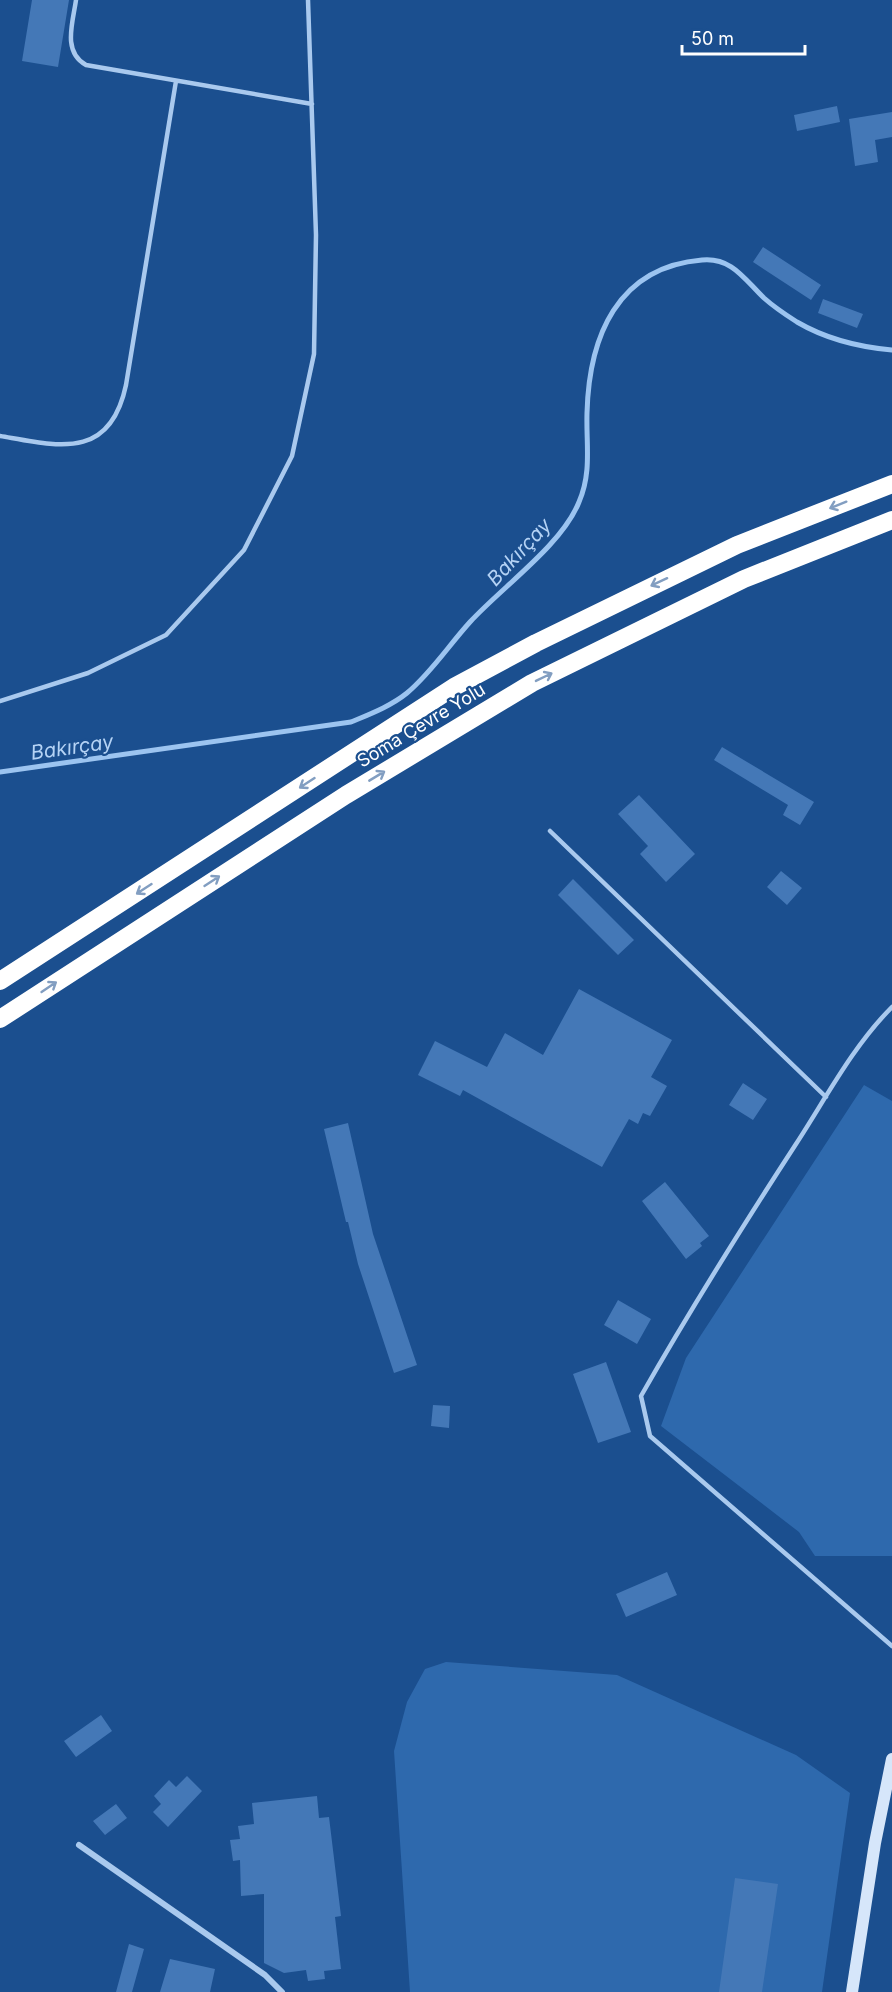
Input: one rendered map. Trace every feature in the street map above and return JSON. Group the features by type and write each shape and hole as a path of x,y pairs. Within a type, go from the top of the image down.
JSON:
{"highway":[{"name":"Soma Çevre Yolu","path":"0,981 454,687 536,643 737,545 892,484"},
{"name":"Soma Çevre Yolu","path":"0,1019 346,795 532,683 744,579 890,521"}],"street":[{"path":"852,1992 875,1843 892,1759"},
{"path":"79,1845 247,1961 282,1992"}],"lane":[{"path":"76,0 70,45 81,63 312,104"},
{"path":"0,701 88,673 166,635 244,550 291,456 314,354 316,235 308,0"},
{"path":"0,436 63,447 75,445 103,430 118,411 126,385 176,81"},
{"path":"550,831 826,1097"},
{"path":"892,1007 872,1028 826,1097 696,1299 641,1396 650,1436 892,1646"}],"shaded area":[{"path":"864,1085 892,1101 892,1556 815,1556 799,1532 661,1426 686,1358"},
{"path":"446,1662 617,1675 796,1755 850,1793 822,1992 410,1992 394,1751 407,1702 425,1669"}],"building":[{"path":"32,0 69,0 58,67 22,61"},
{"path":"837,106 840,122 797,131 794,115"},
{"path":"892,112 892,137 875,140 878,162 855,166 849,119"},
{"path":"763,247 821,285 811,300 753,262"},
{"path":"823,299 863,314 857,328 818,313"},
{"path":"722,747 814,802 800,825 783,815 788,805 714,760"},
{"path":"639,795 695,854 666,882 640,854 648,846 618,814"},
{"path":"781,871 802,888 787,905 767,887"},
{"path":"573,879 634,940 618,955 558,895"},
{"path":"579,989 672,1040 651,1077 667,1086 650,1116 643,1113 638,1124 629,1119 602,1167 463,1090 460,1096 418,1075 435,1041 487,1067 505,1033 543,1055"},
{"path":"743,1083 767,1099 753,1120 729,1105"},
{"path":"348,1123 373,1234 417,1365 394,1373 358,1264 324,1129"},
{"path":"665,1182 709,1236 700,1243 702,1246 686,1259 642,1201"},
{"path":"618,1300 651,1319 637,1344 604,1325"},
{"path":"606,1362 631,1432 598,1443 573,1374"},
{"path":"433,1405 450,1406 449,1428 431,1426"},
{"path":"667,1572 677,1595 626,1617 616,1594"},
{"path":"101,1715 112,1731 76,1757 64,1741"},
{"path":"187,1776 202,1791 168,1827 153,1812 161,1804 154,1796 169,1780 176,1787"},
{"path":"317,1796 319,1818 329,1817 341,1916 335,1917 341,1969 324,1971 325,1979 308,1981 306,1970 284,1973 264,1963 264,1894 241,1896 240,1860 233,1861 230,1840 240,1839 238,1826 254,1824 252,1803"},
{"path":"116,1804 127,1818 105,1835 93,1821"},
{"path":"735,1878 778,1884 762,1992 719,1992"},
{"path":"129,1944 144,1949 132,1992 116,1992"},
{"path":"170,1959 215,1969 210,1992 160,1992"}],"waterway":[{"name":"Bakırçay","path":"0,772 351,722 401,698 432,668 470,622 545,550 571,518 586,480 587,413 594,358 602,333 613,311 629,291 648,276 673,265 702,260 722,262 737,271 776,308 808,328 843,341 892,350"}]}
